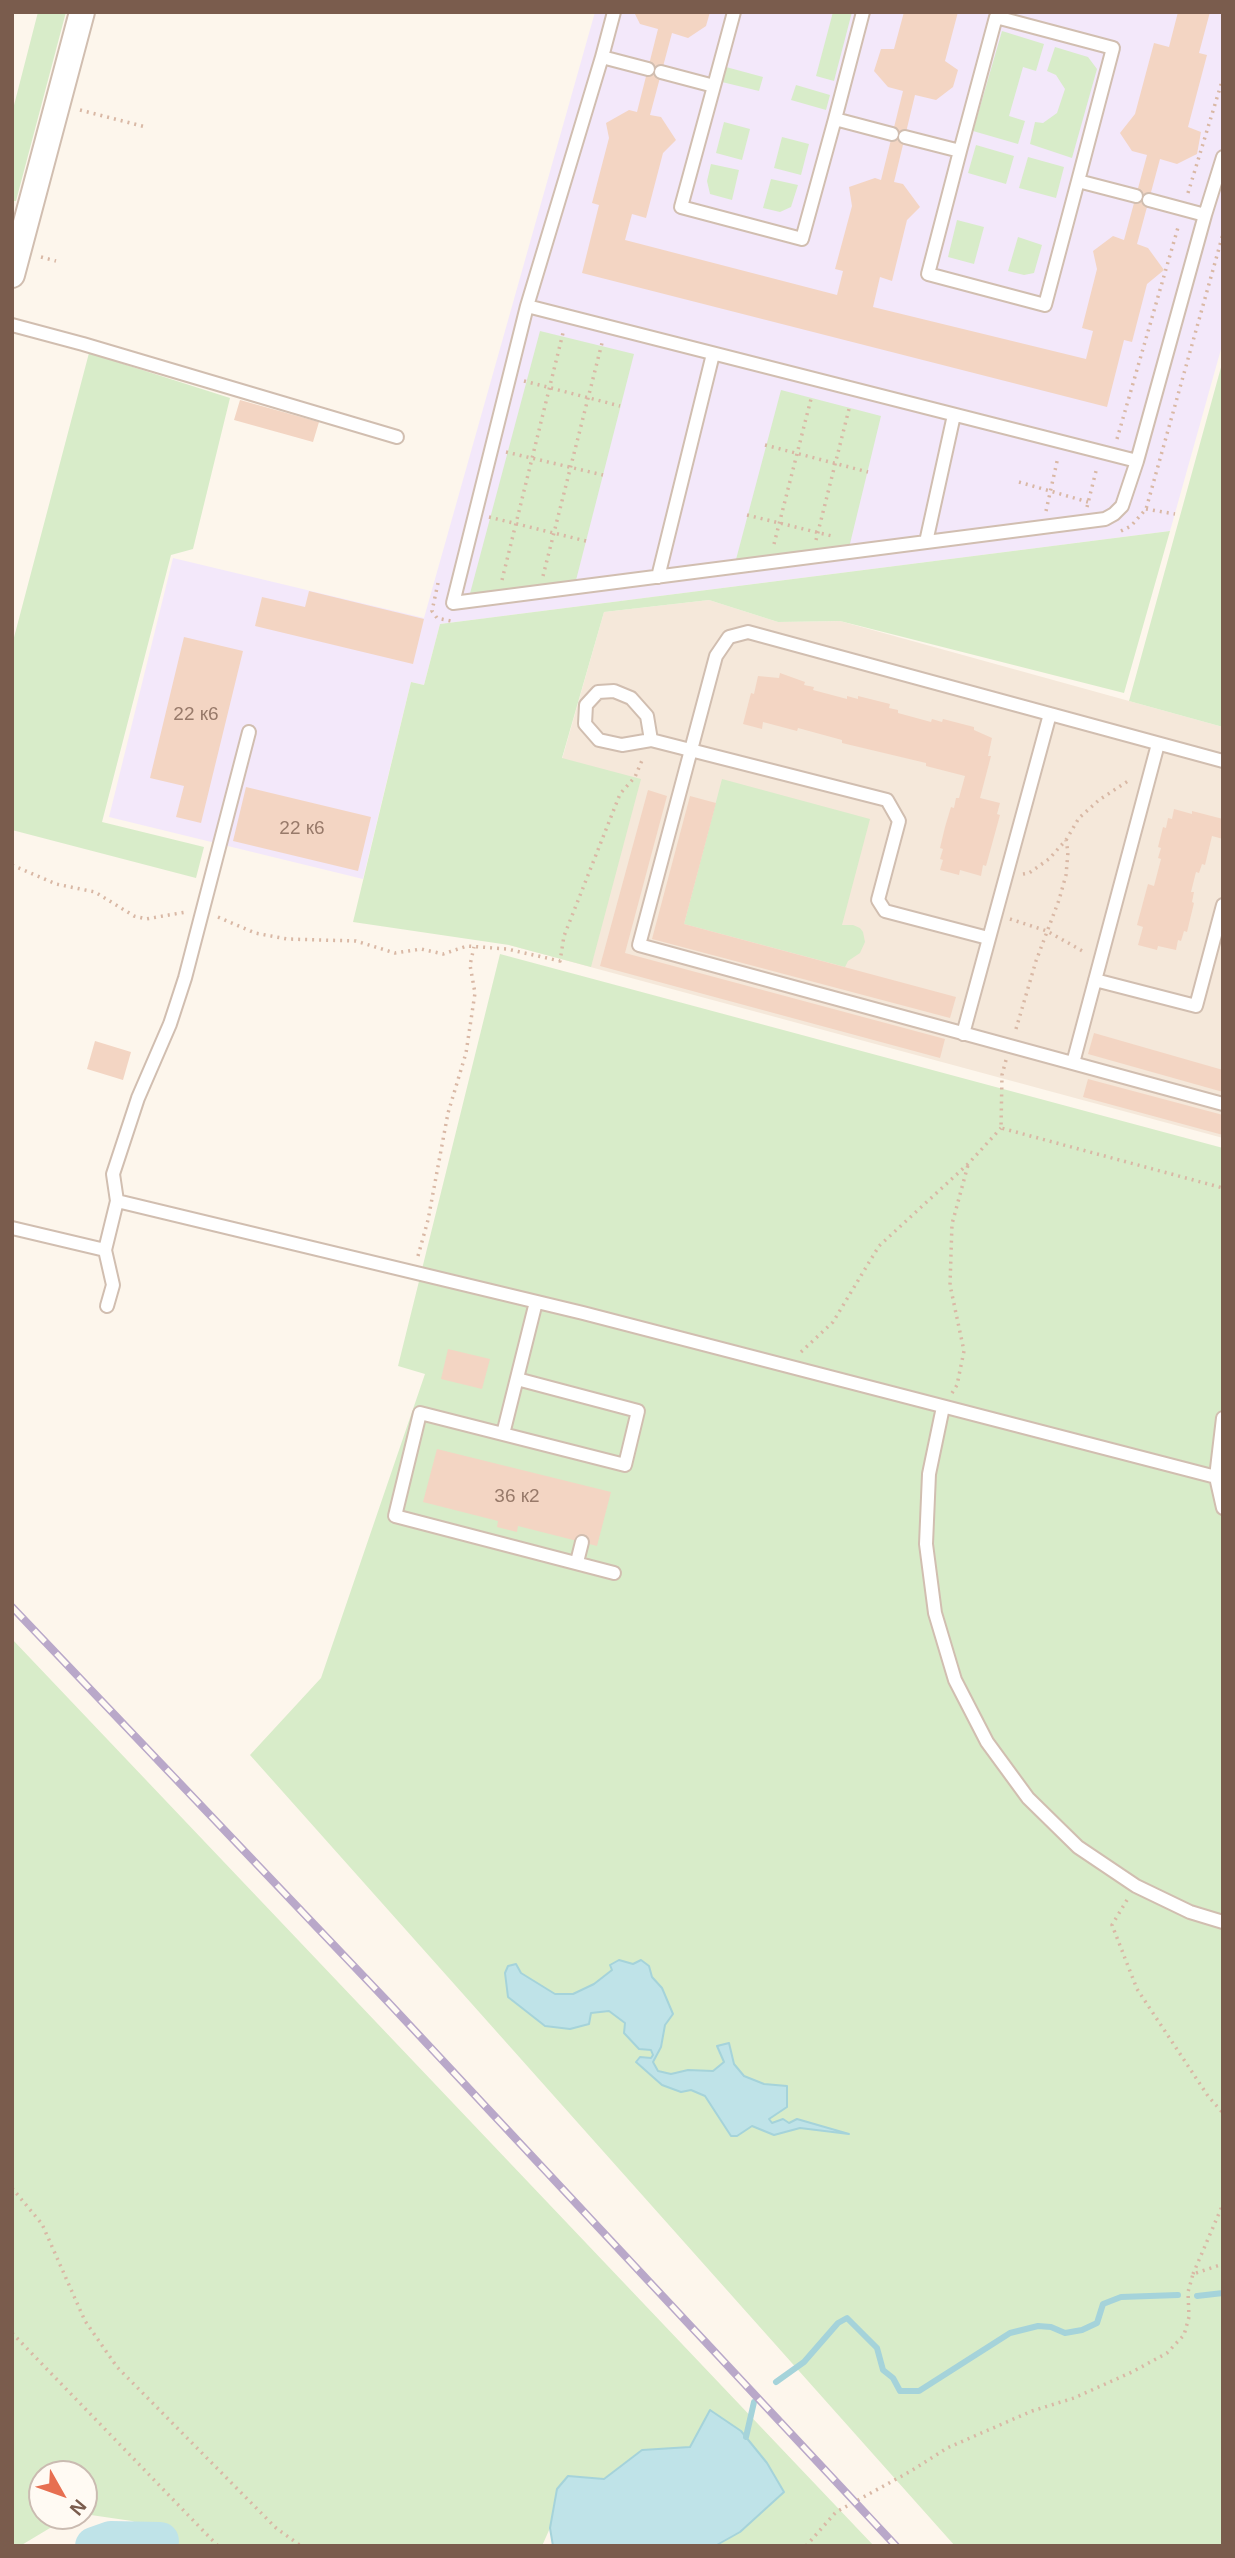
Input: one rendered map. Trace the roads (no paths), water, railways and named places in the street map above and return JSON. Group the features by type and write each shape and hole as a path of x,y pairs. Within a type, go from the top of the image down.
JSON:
{"street":[{"path":"12,275 20,213 57,104 82,12"}],"lane":[{"path":"614,12 527,306 453,603 1105,519 1114,514 1122,506 1137,461 1223,157"},
{"path":"734,12 681,207 802,239 863,12"},
{"path":"996,17 1113,48 1045,305 928,274 960,151 996,17"},
{"path":"602,57 714,86"},
{"path":"835,119 960,151"},
{"path":"1078,181 1136,196"},
{"path":"1149,201 1205,215"},
{"path":"527,306 1137,461"},
{"path":"12,325 397,437"},
{"path":"658,577 713,354"},
{"path":"926,542 954,415"},
{"path":"1223,761 748,632 729,637 716,656 639,945 1223,1104"},
{"path":"651,740 648,716 631,698 614,691 598,692 586,705 585,724 599,740 622,745 651,740 887,800 899,821 878,900 885,911 988,938"},
{"path":"963,1034 1050,714"},
{"path":"107,1306 113,1285 105,1250 117,1201 113,1174 138,1098 170,1024 204,912 249,732"},
{"path":"1073,1063 1158,744"},
{"path":"1095,980 1196,1006 1223,905"},
{"path":"117,1201 536,1302 1216,1477"},
{"path":"12,1228 105,1250"},
{"path":"503,1434 536,1302"},
{"path":"517,1379 638,1411 625,1465 420,1413 395,1516 614,1573"},
{"path":"943,1406 929,1474 926,1544 935,1613 956,1680 987,1742 1028,1798 1078,1847 1136,1886 1189,1912 1223,1922"},
{"path":"1223,1418 1216,1477 1223,1507"},
{"path":"577,1562 582,1542"}],"water":[{"path":"619,1960 633,1964 641,1960 649,1966 652,1977 662,1988 673,2014 665,2025 661,2047 653,2062 658,2071 671,2074 688,2070 713,2071 724,2062 717,2046 729,2043 734,2064 744,2076 764,2084 787,2086 787,2107 769,2119 772,2123 783,2119 789,2123 797,2119 849,2134 800,2128 774,2135 752,2126 737,2136 731,2136 705,2096 691,2090 681,2092 662,2085 636,2062 640,2057 651,2058 651,2050 639,2049 624,2033 625,2023 609,2011 591,2013 589,2024 570,2029 545,2026 508,1997 505,1973 508,1966 516,1964 521,1973 555,1994 573,1994 594,1984 612,1970 610,1965"},
{"path":"710,2410 741,2431 767,2463 784,2492 740,2532 715,2546 553,2546 550,2528 557,2489 568,2476 604,2479 642,2450 690,2447"}],"waterway":[{"path":"1197,2296 1223,2293"},
{"path":"776,2382 804,2362 838,2323 847,2318 877,2348 883,2370 893,2378 900,2391 919,2391 1010,2333 1038,2326 1051,2327 1065,2333 1082,2330 1097,2323 1103,2304 1121,2297 1178,2295"},
{"path":"746,2437 754,2402"},
{"path":"94,2546 111,2540 160,2541"}],"railway":[{"path":"12,1607 388,2002 896,2546"}]}
